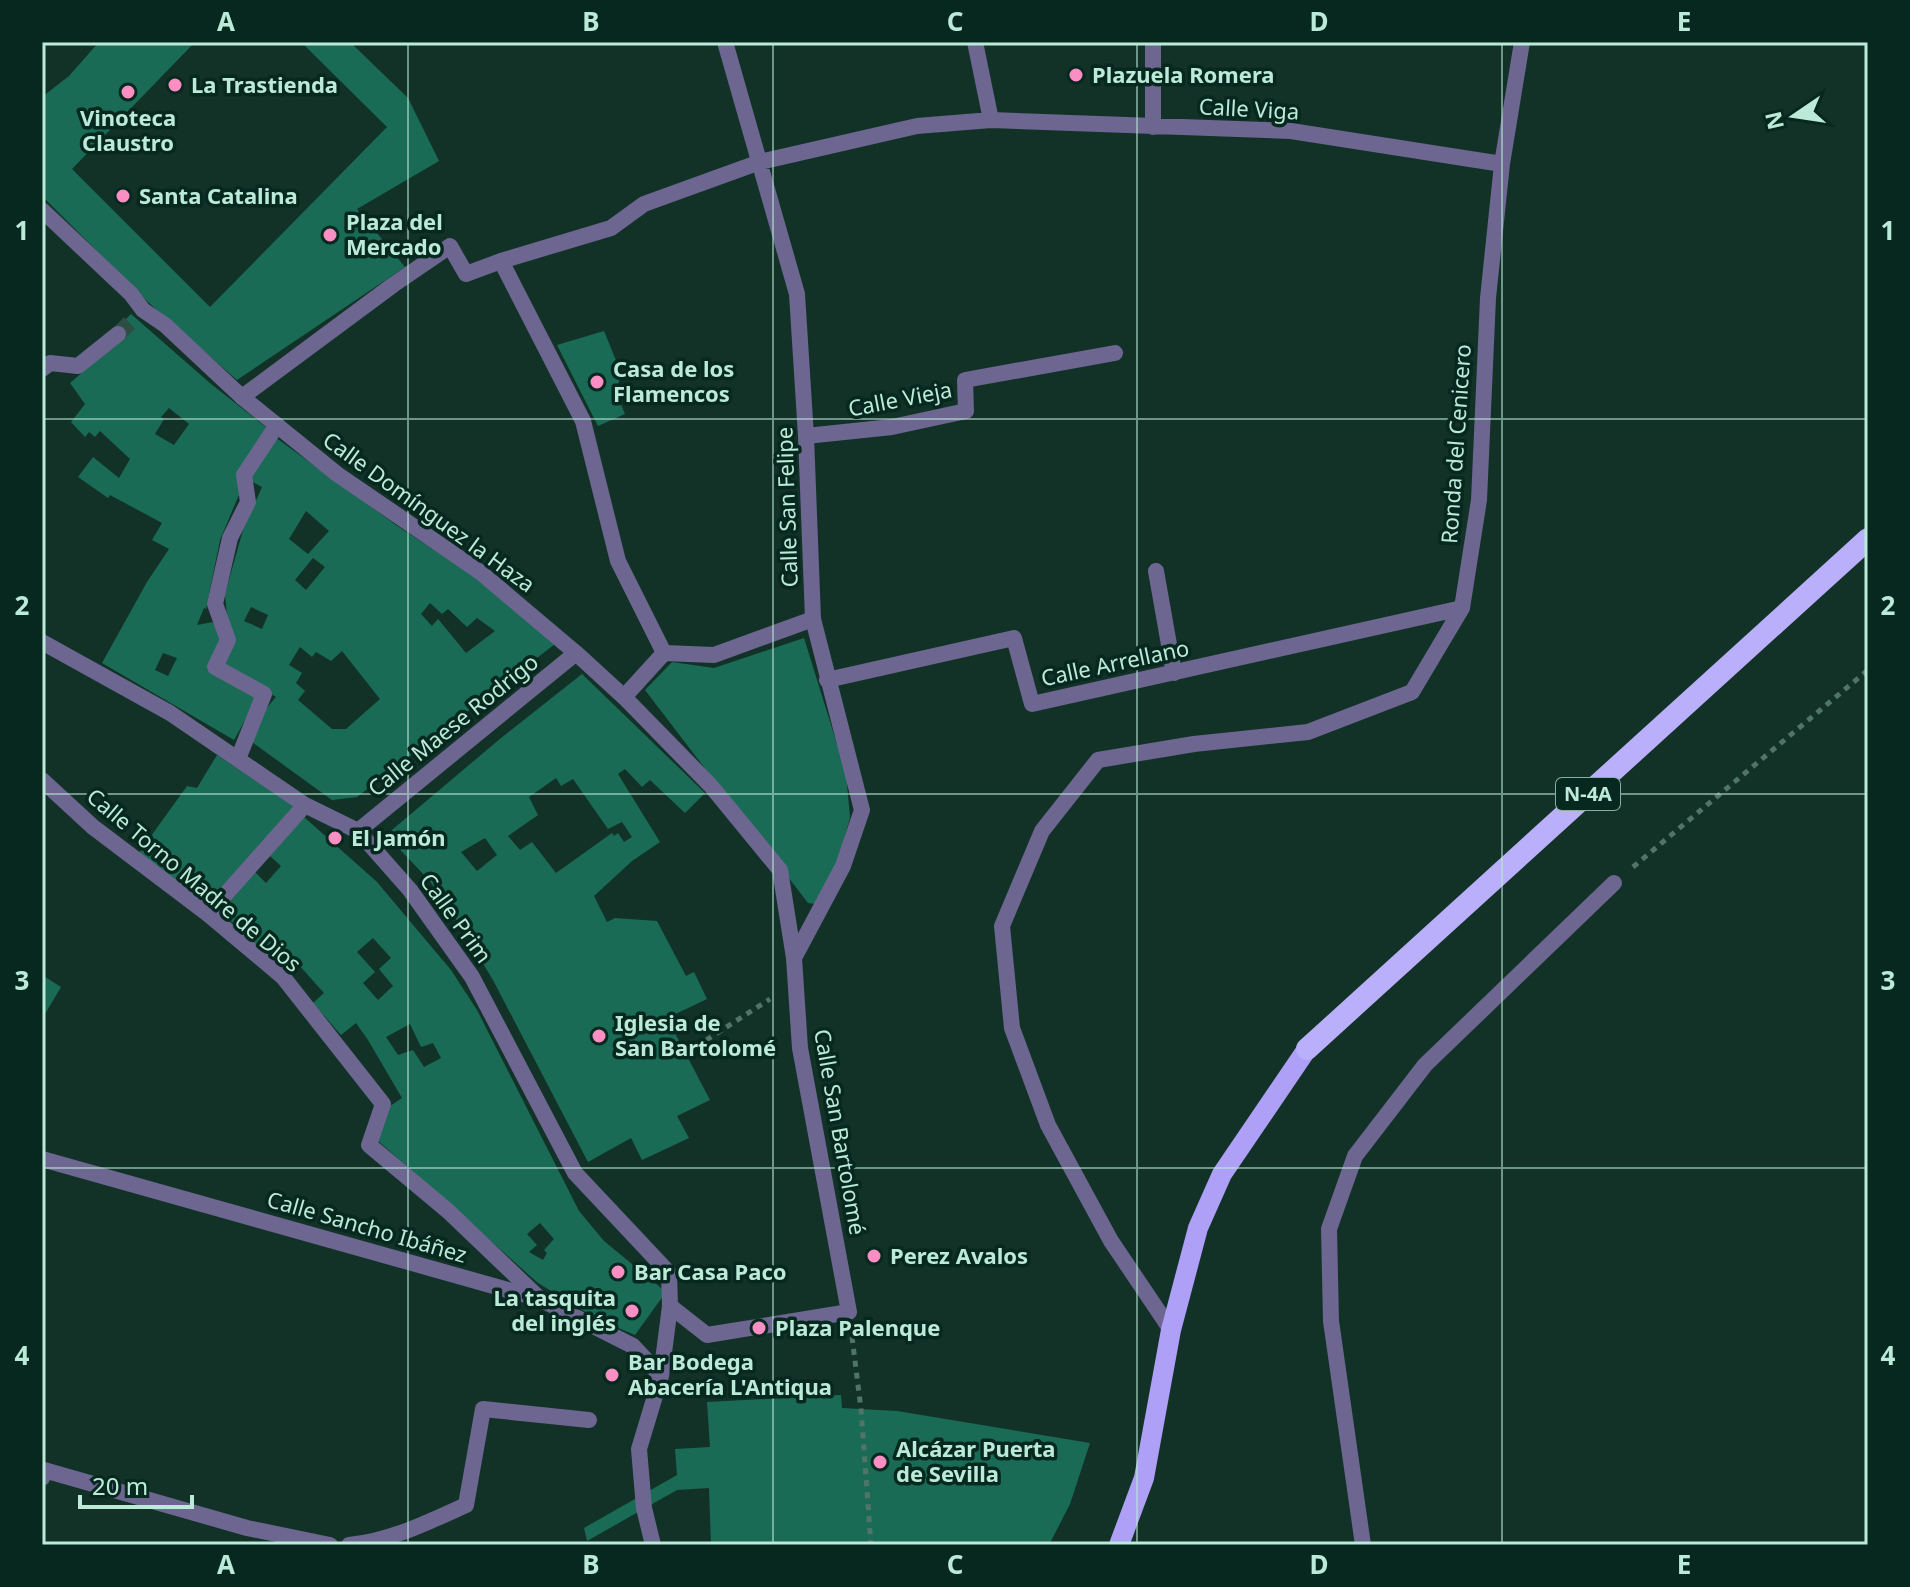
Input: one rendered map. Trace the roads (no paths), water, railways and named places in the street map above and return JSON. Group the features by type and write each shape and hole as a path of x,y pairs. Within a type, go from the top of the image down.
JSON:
{"highway":[{"name":"N-4A","path":"1307,1049 1868,539"}],"main road":[{"path":"1119,1545 1144,1478 1171,1330 1198,1228 1222,1174 1307,1049"}],"street":[{"name":"Calle San Felipe","path":"725,42 797,294 813,619 862,810 843,866 794,958"},
{"path":"975,42 991,120"},
{"path":"1153,42 1153,127"},
{"name":"Ronda del Cenicero","path":"1171,1330 1111,1241 1048,1125 1012,1028 1002,926 1042,831 1098,760 1194,744 1308,732 1412,692 1462,608 1479,500 1488,298 1502,164 1522,42"},
{"name":"Calle Viga","path":"242,397 450,246 466,274 611,228 644,204 760,162 917,126 991,120 1291,131 1502,164"},
{"name":"Calle Domínguez la Haza","path":"42,210 131,294 139,314 165,325 242,397 337,474 480,572 624,697 711,786 780,870 794,958"},
{"path":"501,261 583,421 618,561 664,653"},
{"path":"42,369 50,363 78,366 118,334"},
{"name":"Calle Vieja","path":"806,436 892,427 966,411 965,380 1115,353"},
{"path":"238,759 264,694 215,667 228,640 215,604 230,538 248,502 244,475 277,425"},
{"path":"1156,571 1174,673"},
{"name":"Calle Arrellano","path":"827,680 1014,638 1032,704 1462,608"},
{"path":"664,653 714,655 813,619"},
{"name":"Calle Prim","path":"42,642 170,713 305,805 358,831 410,890 472,977 575,1173 669,1273 670,1306 661,1376 639,1449 644,1508 653,1545"},
{"name":"Calle Maese Rodrigo","path":"358,831 576,653"},
{"path":"624,697 664,653"},
{"name":"Calle Torno Madre de Dios","path":"42,780 93,827 208,914 283,977 383,1104 369,1145 448,1211 540,1299"},
{"path":"208,914 305,805"},
{"path":"1363,1545 1331,1321 1329,1229 1355,1156 1425,1065 1614,883"},
{"name":"Calle San Bartolomé","path":"670,1306 707,1335 849,1312 800,1048 794,958"},
{"name":"Calle Sancho Ibáñez","path":"42,1159 540,1299 633,1346 661,1376"},
{"path":"349,1545 372,1543 406,1532 466,1505 483,1409 589,1420"},
{"path":"42,1478 44,1470 247,1528 330,1545"}],"tunnel":[{"path":"118,334 135,318"}],"place":[{"name":"Plazuela Romera","path":"1076,75"},
{"name":"La Trastienda","path":"175,85"},
{"name":"Vinoteca Claustro","path":"128,92"},
{"name":"Santa Catalina","path":"123,196"},
{"name":"Plaza del Mercado","path":"330,235"},
{"name":"Casa de los Flamencos","path":"597,382"},
{"name":"El Jamón","path":"335,838"},
{"name":"Iglesia de San Bartolomé","path":"599,1036"},
{"name":"Perez Avalos","path":"874,1256"},
{"name":"Bar Casa Paco","path":"618,1272"},
{"name":"La tasquita del inglés","path":"632,1311"},
{"name":"Plaza Palenque","path":"759,1328"},
{"name":"Bar Bodega Abacería L'Antiqua","path":"612,1375"},
{"name":"Alcázar Puerta de Sevilla","path":"880,1462"}]}
